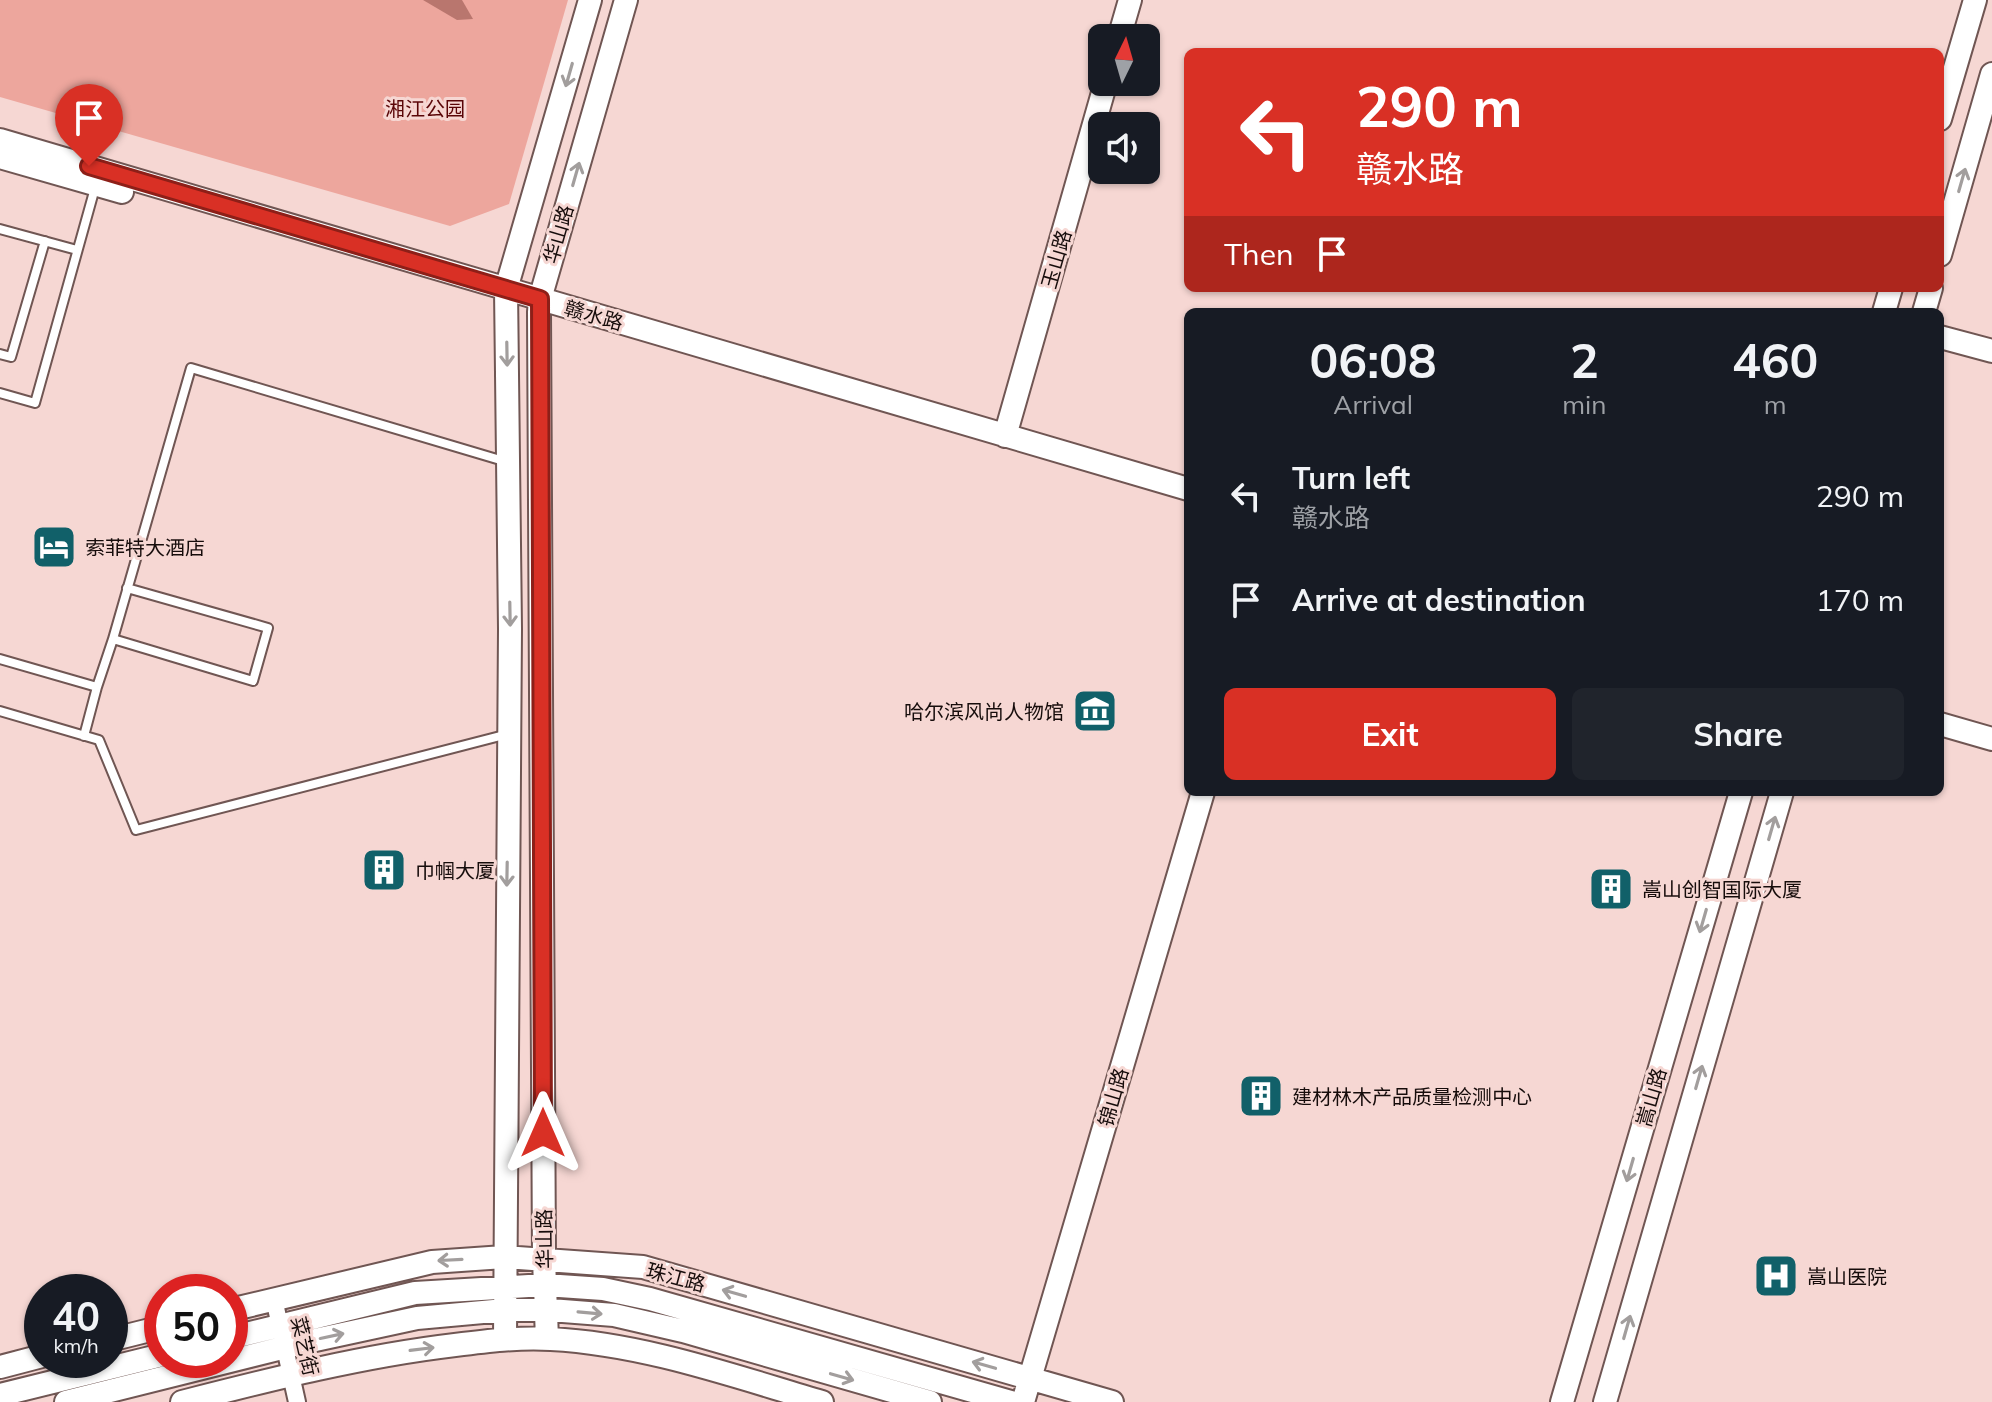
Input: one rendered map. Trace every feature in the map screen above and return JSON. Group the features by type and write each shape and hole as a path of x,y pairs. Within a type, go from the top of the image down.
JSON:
{"main road":[{"name":"华山路","path":"505,1339 509,734 506,296 590,0"},
{"name":"华山路","path":"547,1339 539,305 626,0"},
{"path":"1944,105 1975,0"},
{"path":"1121,24 1123,2"},
{"path":"1944,241 1992,74"},
{"name":"玉山路","path":"1005,436 1102,96"},
{"name":"赣水路","path":"0,140 506,296"},
{"name":"赣水路","path":"0,157 539,305 1184,488"},
{"name":"赣水路","path":"539,305 1184,500"},
{"path":"1944,338 1992,351"},
{"path":"1944,709 1992,724"},
{"path":"1944,725 1992,739"},
{"name":"锦山路","path":"1023,1402 1202,796"},
{"name":"嵩山路","path":"1562,1402 1740,796"},
{"name":"嵩山路","path":"1605,1402 1781,796"},
{"name":"珠江路","path":"248,1306 432,1262 504,1257 643,1267 1112,1402"},
{"name":"珠江路","path":"66,1402 415,1293 545,1285 603,1289 650,1299 1011,1402"},
{"name":"珠江路","path":"248,1337 505,1310 614,1315 683,1331 930,1402"},
{"path":"182,1402 291,1374 411,1350 505,1339 547,1339 634,1350 822,1402"},
{"path":"0,1395 144,1359"},
{"path":"0,1367 24,1361"}],"street":[{"name":"菜艺街","path":"274,1299 297,1402"}],"lane":[{"path":"0,393 35,403 96,184"},
{"path":"0,229 77,250"},
{"path":"0,354 11,357 45,241"},
{"path":"84,736 191,368 508,463"},
{"path":"113,639 253,681 268,628 127,588"},
{"path":"0,659 97,687"},
{"path":"0,711 99,740 136,830 509,734"}],"green space":[{"name":"湘江公园","path":"0,0 568,0 509,204 450,226 0,97"}],"shaded area":[{"path":"423,0 462,0 473,19 457,20"}],"place":[{"name":"索菲特大酒店","path":"54,547"},
{"name":"哈尔滨风尚人物馆","path":"1095,711"},
{"name":"巾帼大厦","path":"384,870"},
{"name":"嵩山创智国际大厦","path":"1611,889"},
{"name":"建材林木产品质量检测中心","path":"1261,1096"},
{"name":"嵩山医院","path":"1776,1276"}],"route":[{"path":"89,166 540,299 543,1133"}]}
